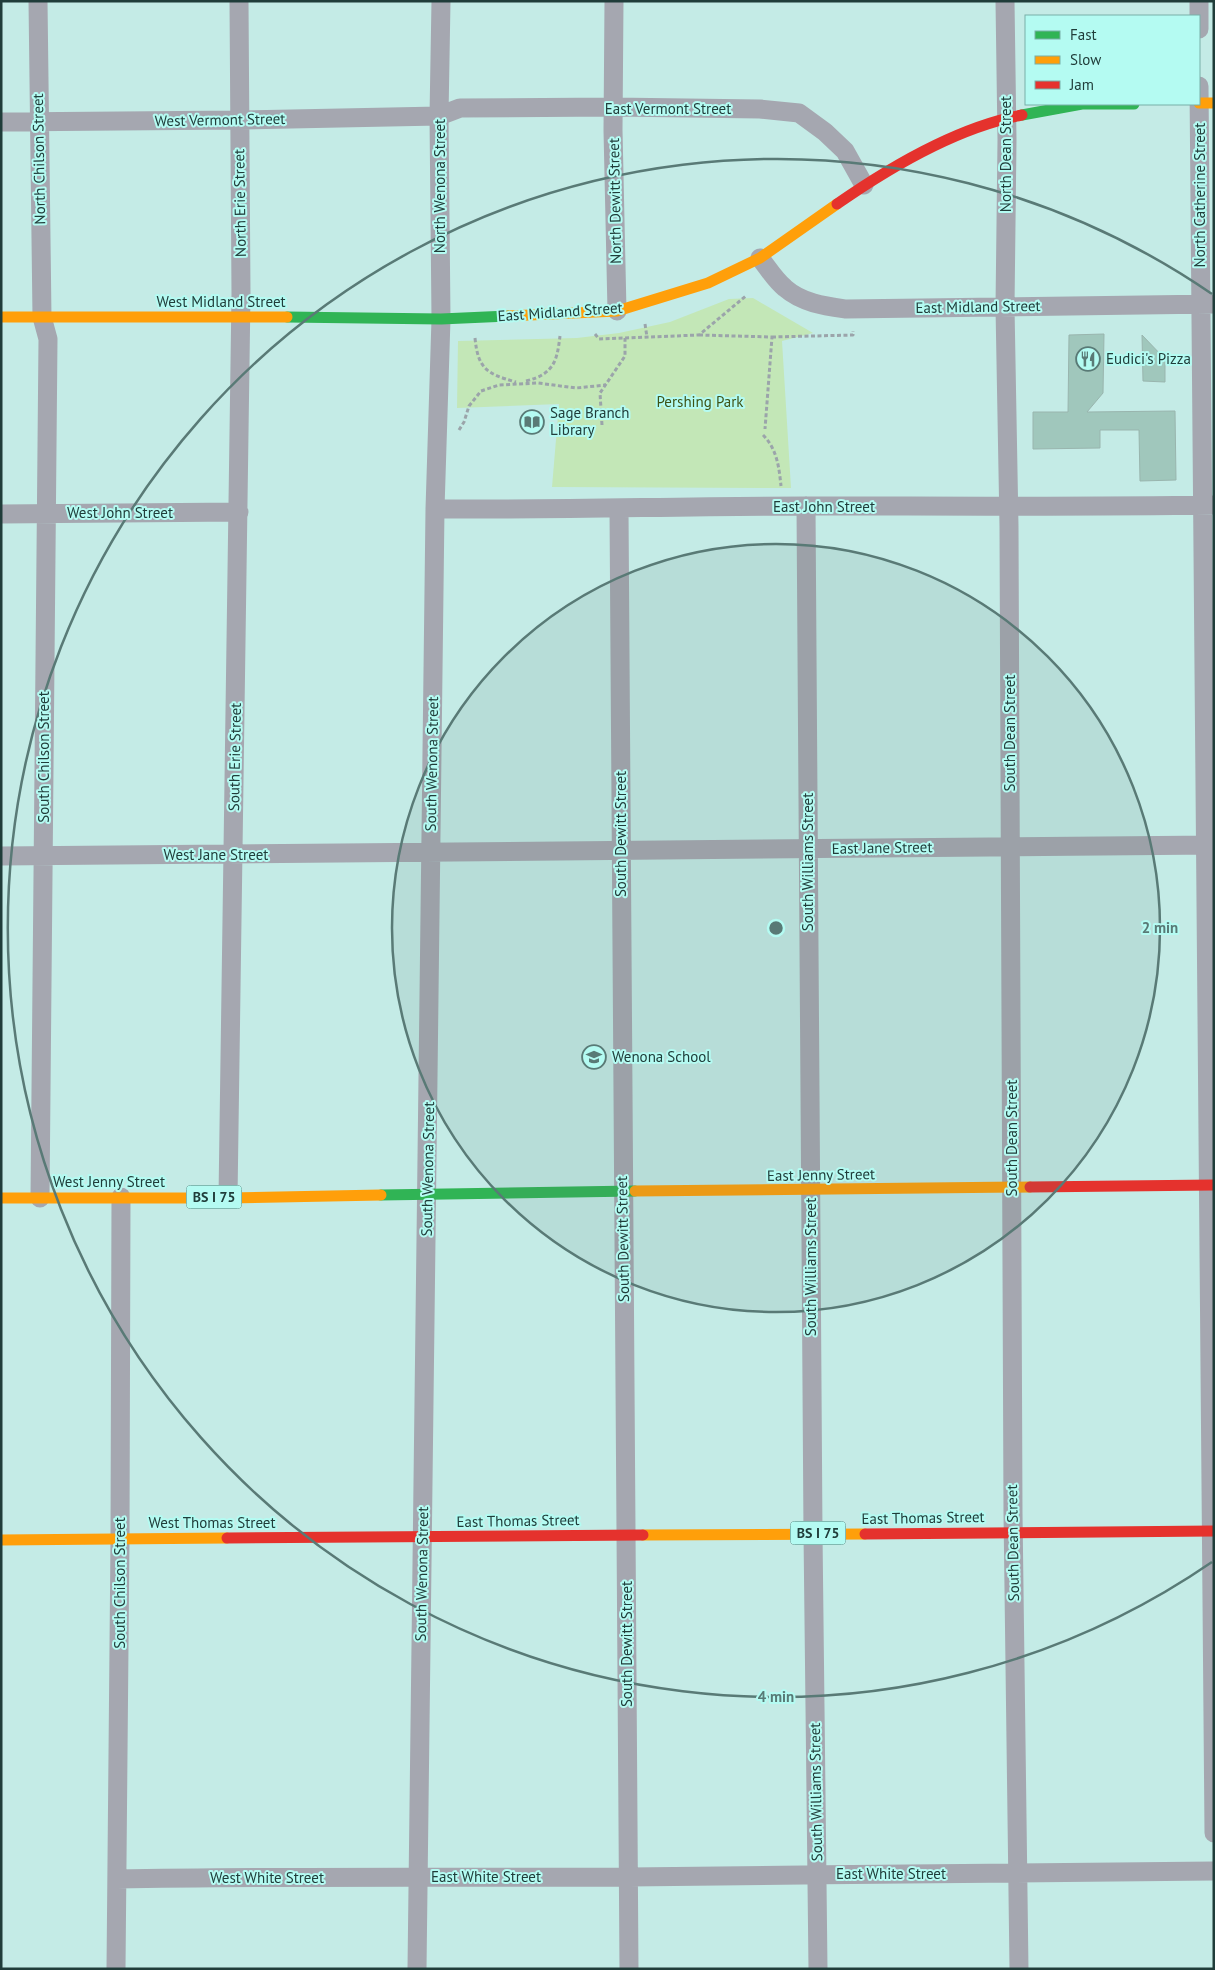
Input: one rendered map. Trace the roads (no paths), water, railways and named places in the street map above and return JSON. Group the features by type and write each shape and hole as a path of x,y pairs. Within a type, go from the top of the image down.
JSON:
{"main road":[{"path":"1006,118 1077,105"},
{"name":"East Midland Street","path":"442,319 617,311 708,284 760,258 864,185 947,139 1006,118"},
{"name":"West Midland Street","path":"1,317 241,316 442,319"},
{"name":"East Jenny Street","path":"428,1193 810,1191 1211,1185"},
{"name":"West Jenny Street","path":"1,1198 121,1196 228,1198 428,1193"},
{"name":"East Thomas Street","path":"422,1538 812,1533 1212,1531"},
{"name":"West Thomas Street","path":"1,1540 422,1538"}],"street":[{"name":"North Chilson Street","path":"38,1 38,122 40,143 42,317"},
{"name":"North Erie Street","path":"239,1 241,316"},
{"name":"North Wenona Street","path":"439,370 442,319 441,1"},
{"name":"North Dewitt Street","path":"614,1 617,311"},
{"name":"North Dean Street","path":"1005,307 1006,1"},
{"path":"1199,1 1199,15"},
{"name":"North Catherine Street","path":"1203,99 1209,505 1214,1833"},
{"name":"East Vermont Street","path":"440,116 460,108 614,107 760,110 799,113 825,132 845,151 864,185"},
{"name":"West Vermont Street","path":"1,122 440,116"},
{"name":"East Midland Street","path":"760,258 784,288 801,299 821,306 846,309 1207,304"},
{"name":"South Dean Street","path":"1005,307 1008,506 1013,1532 1019,1969"},
{"name":"South Erie Street","path":"228,1198 241,316"},
{"name":"South Chilson Street","path":"40,1198 48,339 42,317"},
{"name":"South Wenona Street","path":"416,1969 428,1193 435,508 439,370"},
{"name":"East John Street","path":"435,508 619,509 806,506 1209,505"},
{"name":"South Williams Street","path":"806,506 812,1533 818,1969"},
{"name":"South Dewitt Street","path":"619,509 629,1969"},
{"name":"West John Street","path":"1,514 239,512"},
{"name":"East Jane Street","path":"431,853 1210,845"},
{"name":"West Jane Street","path":"1,856 431,853"},
{"name":"South Chilson Street","path":"116,1969 121,1196"},
{"name":"East White Street","path":"418,1877 628,1877 1214,1871"},
{"name":"West White Street","path":"117,1879 418,1877"}],"place":[{"name":"Eudici's Pizza","path":"1088,359"},
{"name":"Sage Branch Library","path":"532,422"},
{"name":"Wenona School","path":"594,1057"}],"park label":[{"name":"Pershing Park","path":"700,402"}]}
